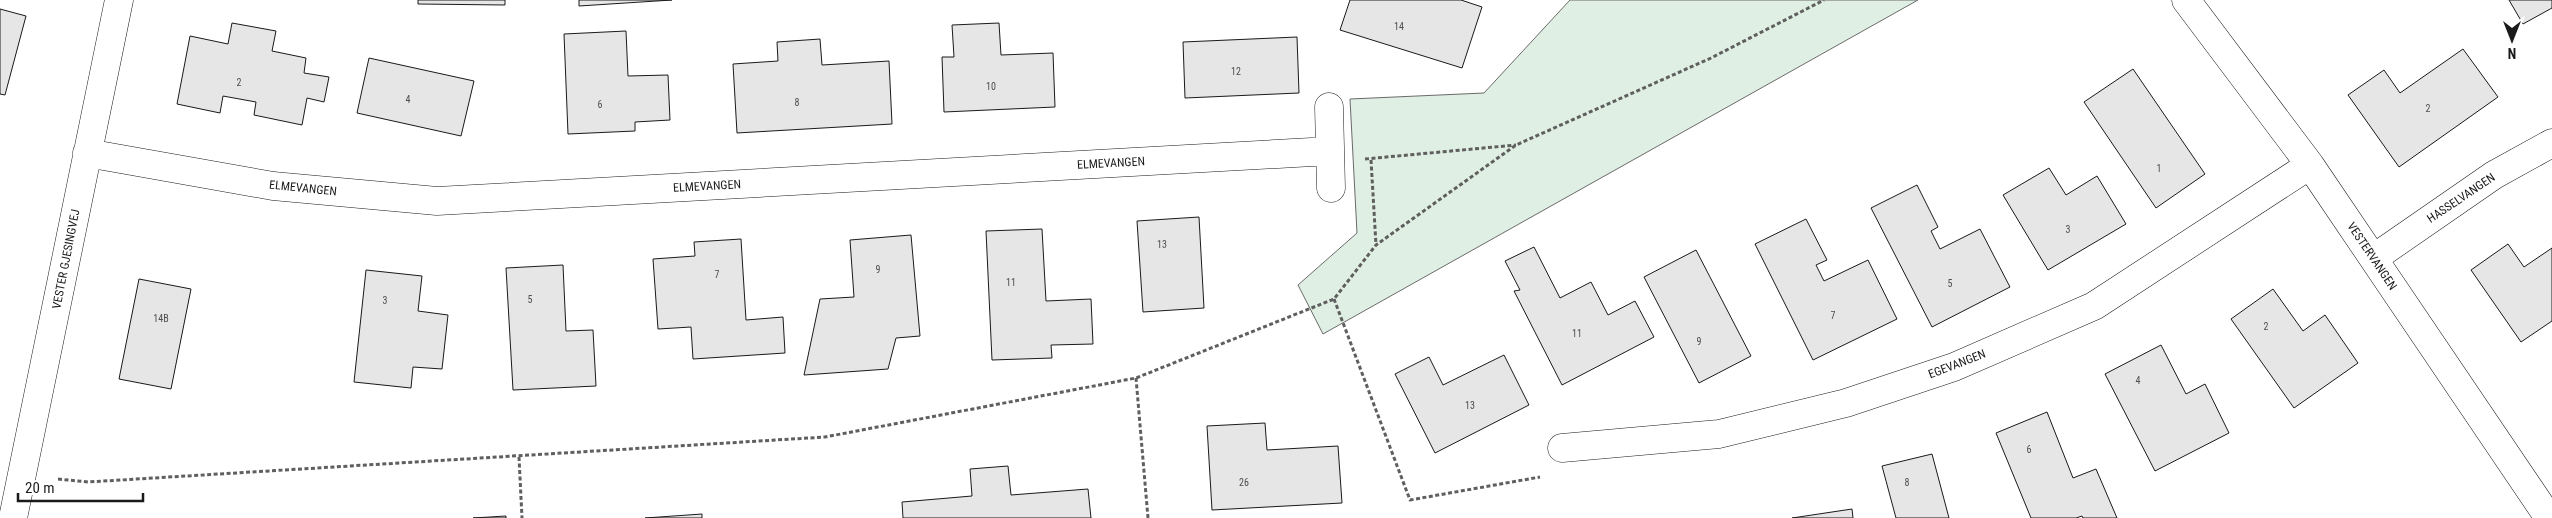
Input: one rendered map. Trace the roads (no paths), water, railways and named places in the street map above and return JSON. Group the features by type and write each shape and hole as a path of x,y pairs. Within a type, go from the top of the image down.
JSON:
{"street":[{"name":"VESTER GJESINGVEJ","path":"13,518 119,0"},
{"name":"VESTERVANGEN","path":"2186,0 2310,166 2548,518"},
{"path":"1329,106 1331,188"},
{"name":"HASSELVANGEN","path":"2374,258 2494,175 2552,144"},
{"name":"ELMEVANGEN","path":"88,153 273,186 437,201 1330,151"},
{"name":"EGEVANGEN","path":"1562,448 1719,434 1846,403 1954,367 2094,306 2310,166"}]}
